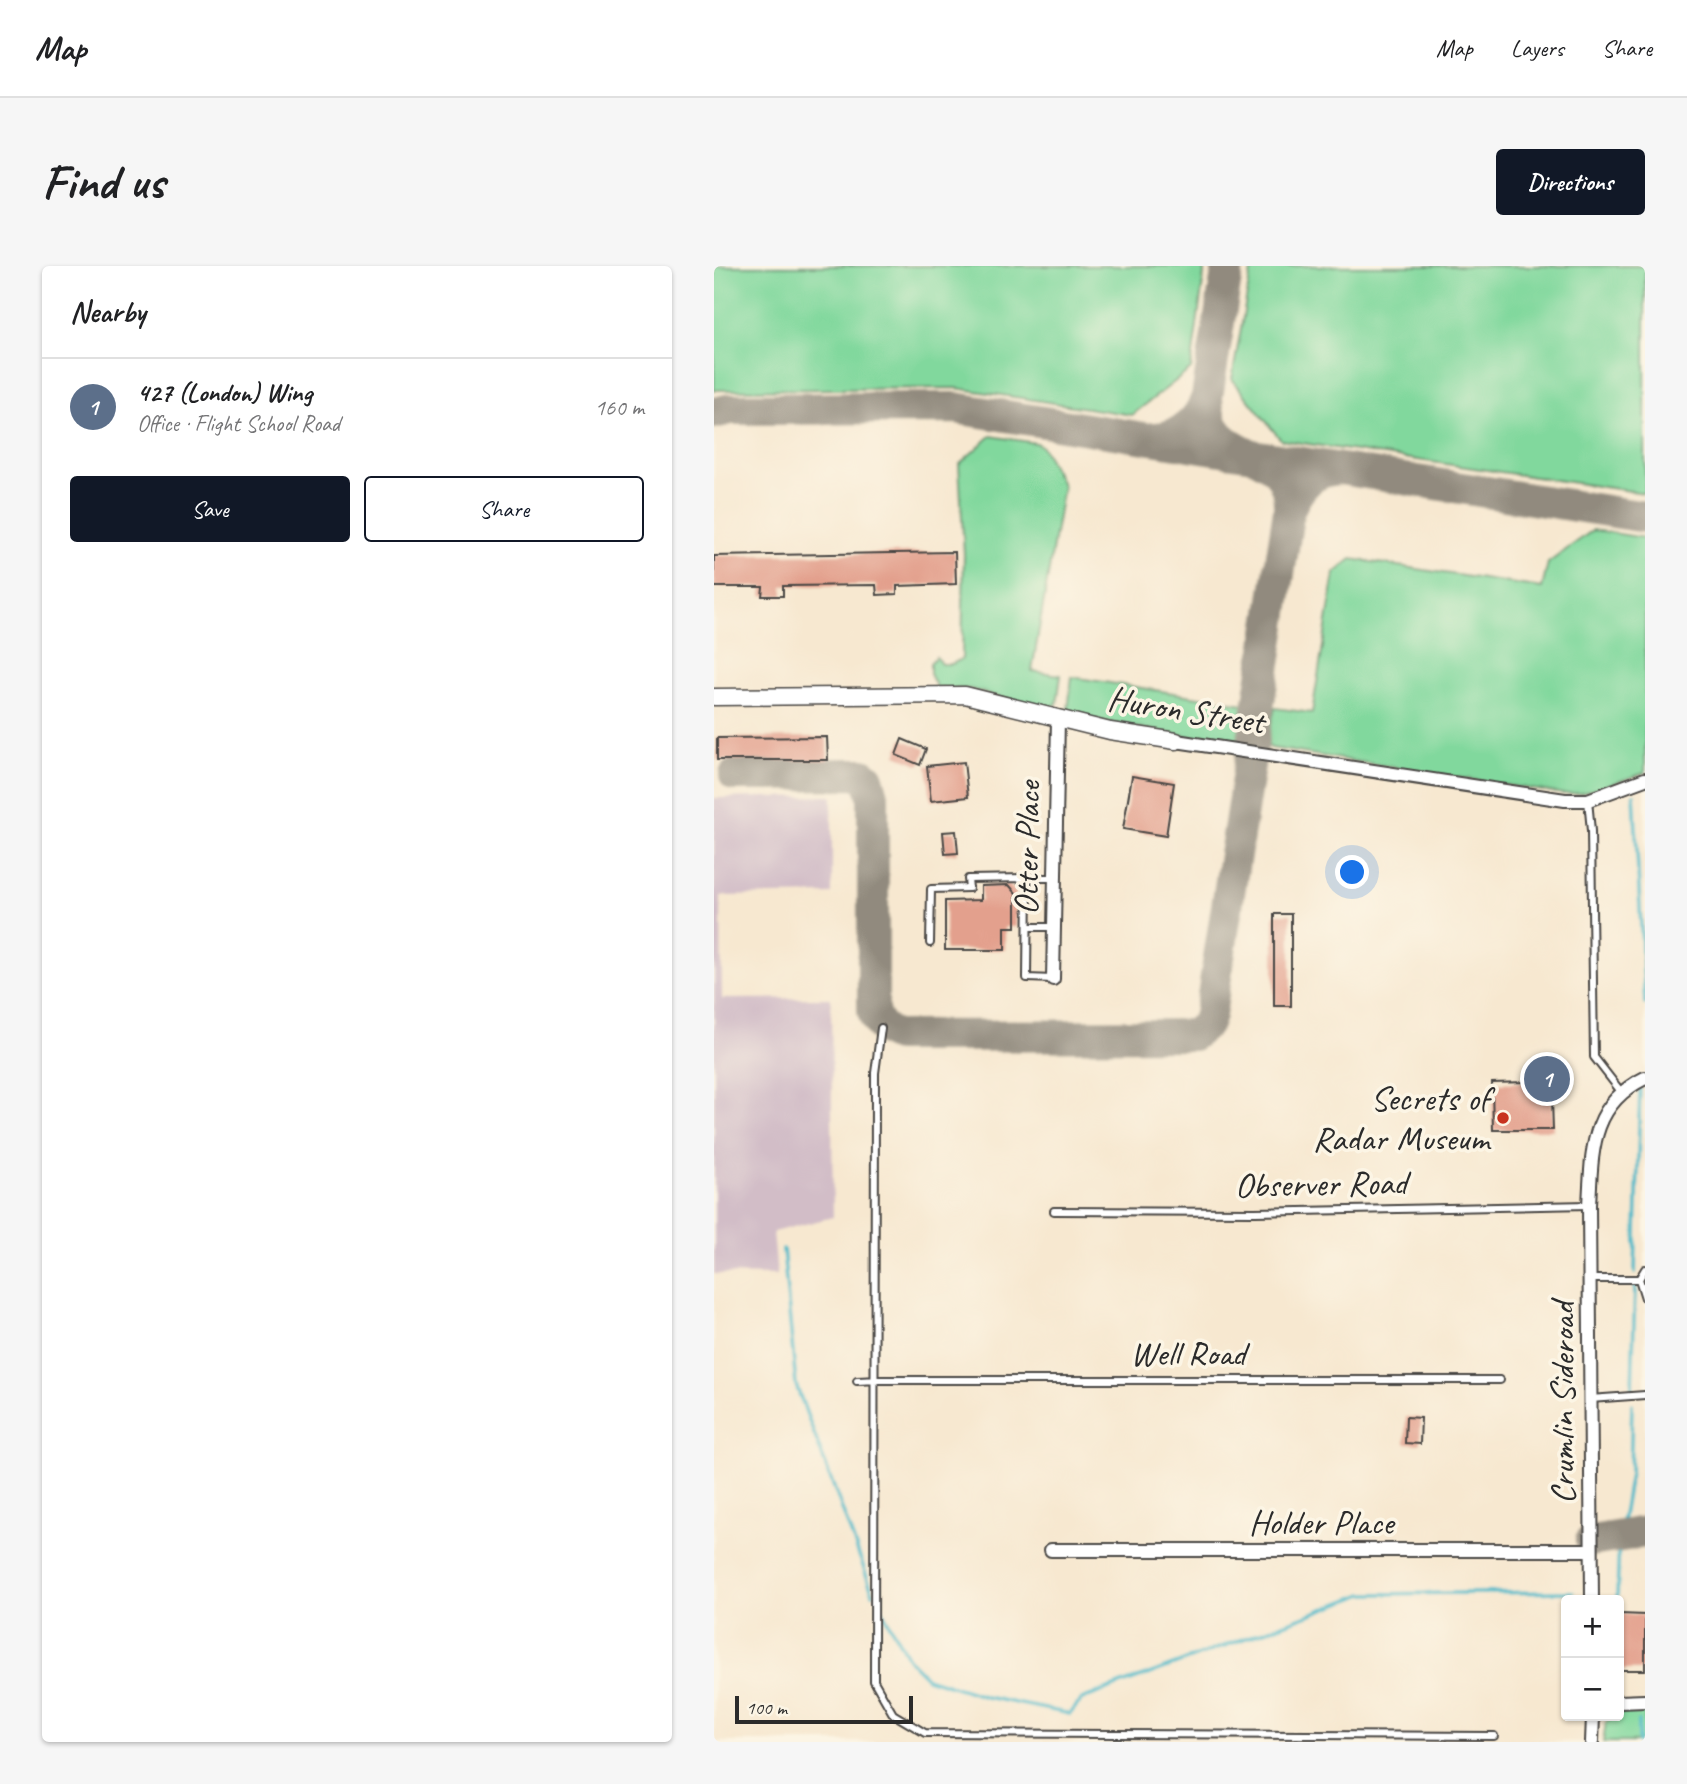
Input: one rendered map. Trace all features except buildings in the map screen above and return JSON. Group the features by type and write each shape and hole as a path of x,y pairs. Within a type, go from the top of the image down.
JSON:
{"street":[{"name":"Huron Street","path":"714,697 965,695 991,699 1058,719 1176,741 1565,800 1588,800 1645,779"},
{"name":"Otter Place","path":"1053,979 1058,719"},
{"path":"1622,1093 1645,1079"},
{"name":"Crumlin Sideroad","path":"1592,1595 1588,1205 1592,1147 1599,1124 1611,1103 1622,1093"},
{"name":"Holder Place","path":"1051,1550 1591,1550"},
{"path":"1624,1702 1645,1702"},
{"path":"1592,1721 1592,1742"}],"lane":[{"path":"1588,800 1591,831 1594,1057 1622,1093"},
{"path":"1028,878 1027,978 1053,979"},
{"path":"930,943 931,888 969,888 968,879 1055,878"},
{"path":"1028,927 1054,927"},
{"path":"881,1028 875,1073 873,1681 893,1714 925,1733 1494,1736"},
{"name":"Observer Road","path":"1054,1211 1255,1212 1588,1205"},
{"path":"1645,1269 1639,1279 1645,1298"},
{"path":"1589,1279 1639,1279"},
{"path":"857,1381 1227,1379"},
{"name":"Well Road","path":"876,1380 1500,1380"},
{"path":"1590,1399 1645,1395"}],"shaded area":[{"path":"832,796 832,894 721,896 722,999 831,998 833,1217 773,1232 777,1275 714,1274 714,798"}],"green space":[{"path":"714,266 1205,266 1191,369 1132,415 956,388 714,390"},
{"path":"1252,266 1645,266 1645,493 1281,440 1232,379"},
{"path":"991,436 1036,443 1042,447 1063,486 1032,671 1061,675 1057,704 1046,710 970,689 937,688 930,674 930,663 936,657 941,664 952,664 962,659 964,554 959,464"},
{"path":"1593,530 1645,538 1645,773 1582,793 1563,794 1271,748 1266,744 1275,708 1312,713 1335,573 1352,559 1542,588 1548,563"},
{"path":"1072,677 1243,704 1245,709 1239,745 1070,716 1068,710"},
{"path":"1639,1710 1645,1714 1645,1742 1603,1742 1606,1722 1624,1721 1624,1711"}],"waterway":[{"path":"1634,794 1645,1004"},
{"path":"1635,1273 1640,1086"},
{"path":"783,1249 796,1385 873,1593"},
{"path":"1632,1391 1635,1286"},
{"path":"1620,1533 1630,1474 1632,1404"},
{"path":"1617,1595 1619,1538"},
{"path":"882,1610 909,1660 927,1678 986,1697 1070,1714 1082,1699 1364,1594 1573,1592"},
{"path":"1638,1721 1638,1742"}],"taxiway":[{"path":"1207,397 1228,266"},
{"path":"1153,438 1172,435 1187,427 1199,414 1207,397 1211,420 1220,436 1278,472 1287,487 1289,510 1308,481 1322,472 1340,469"},
{"path":"714,413 731,409 955,408 1645,517"},
{"path":"735,775 863,774 868,778 873,796 873,1011 879,1024 888,1032 897,1036 1193,1035 1207,1024 1210,1015 1289,510"},
{"path":"1591,1541 1645,1532"}],"place":[{"name":"427 (London) Wing","path":"1547,1079"},
{"name":"Secrets of Radar Museum","path":"1503,1118"}]}
